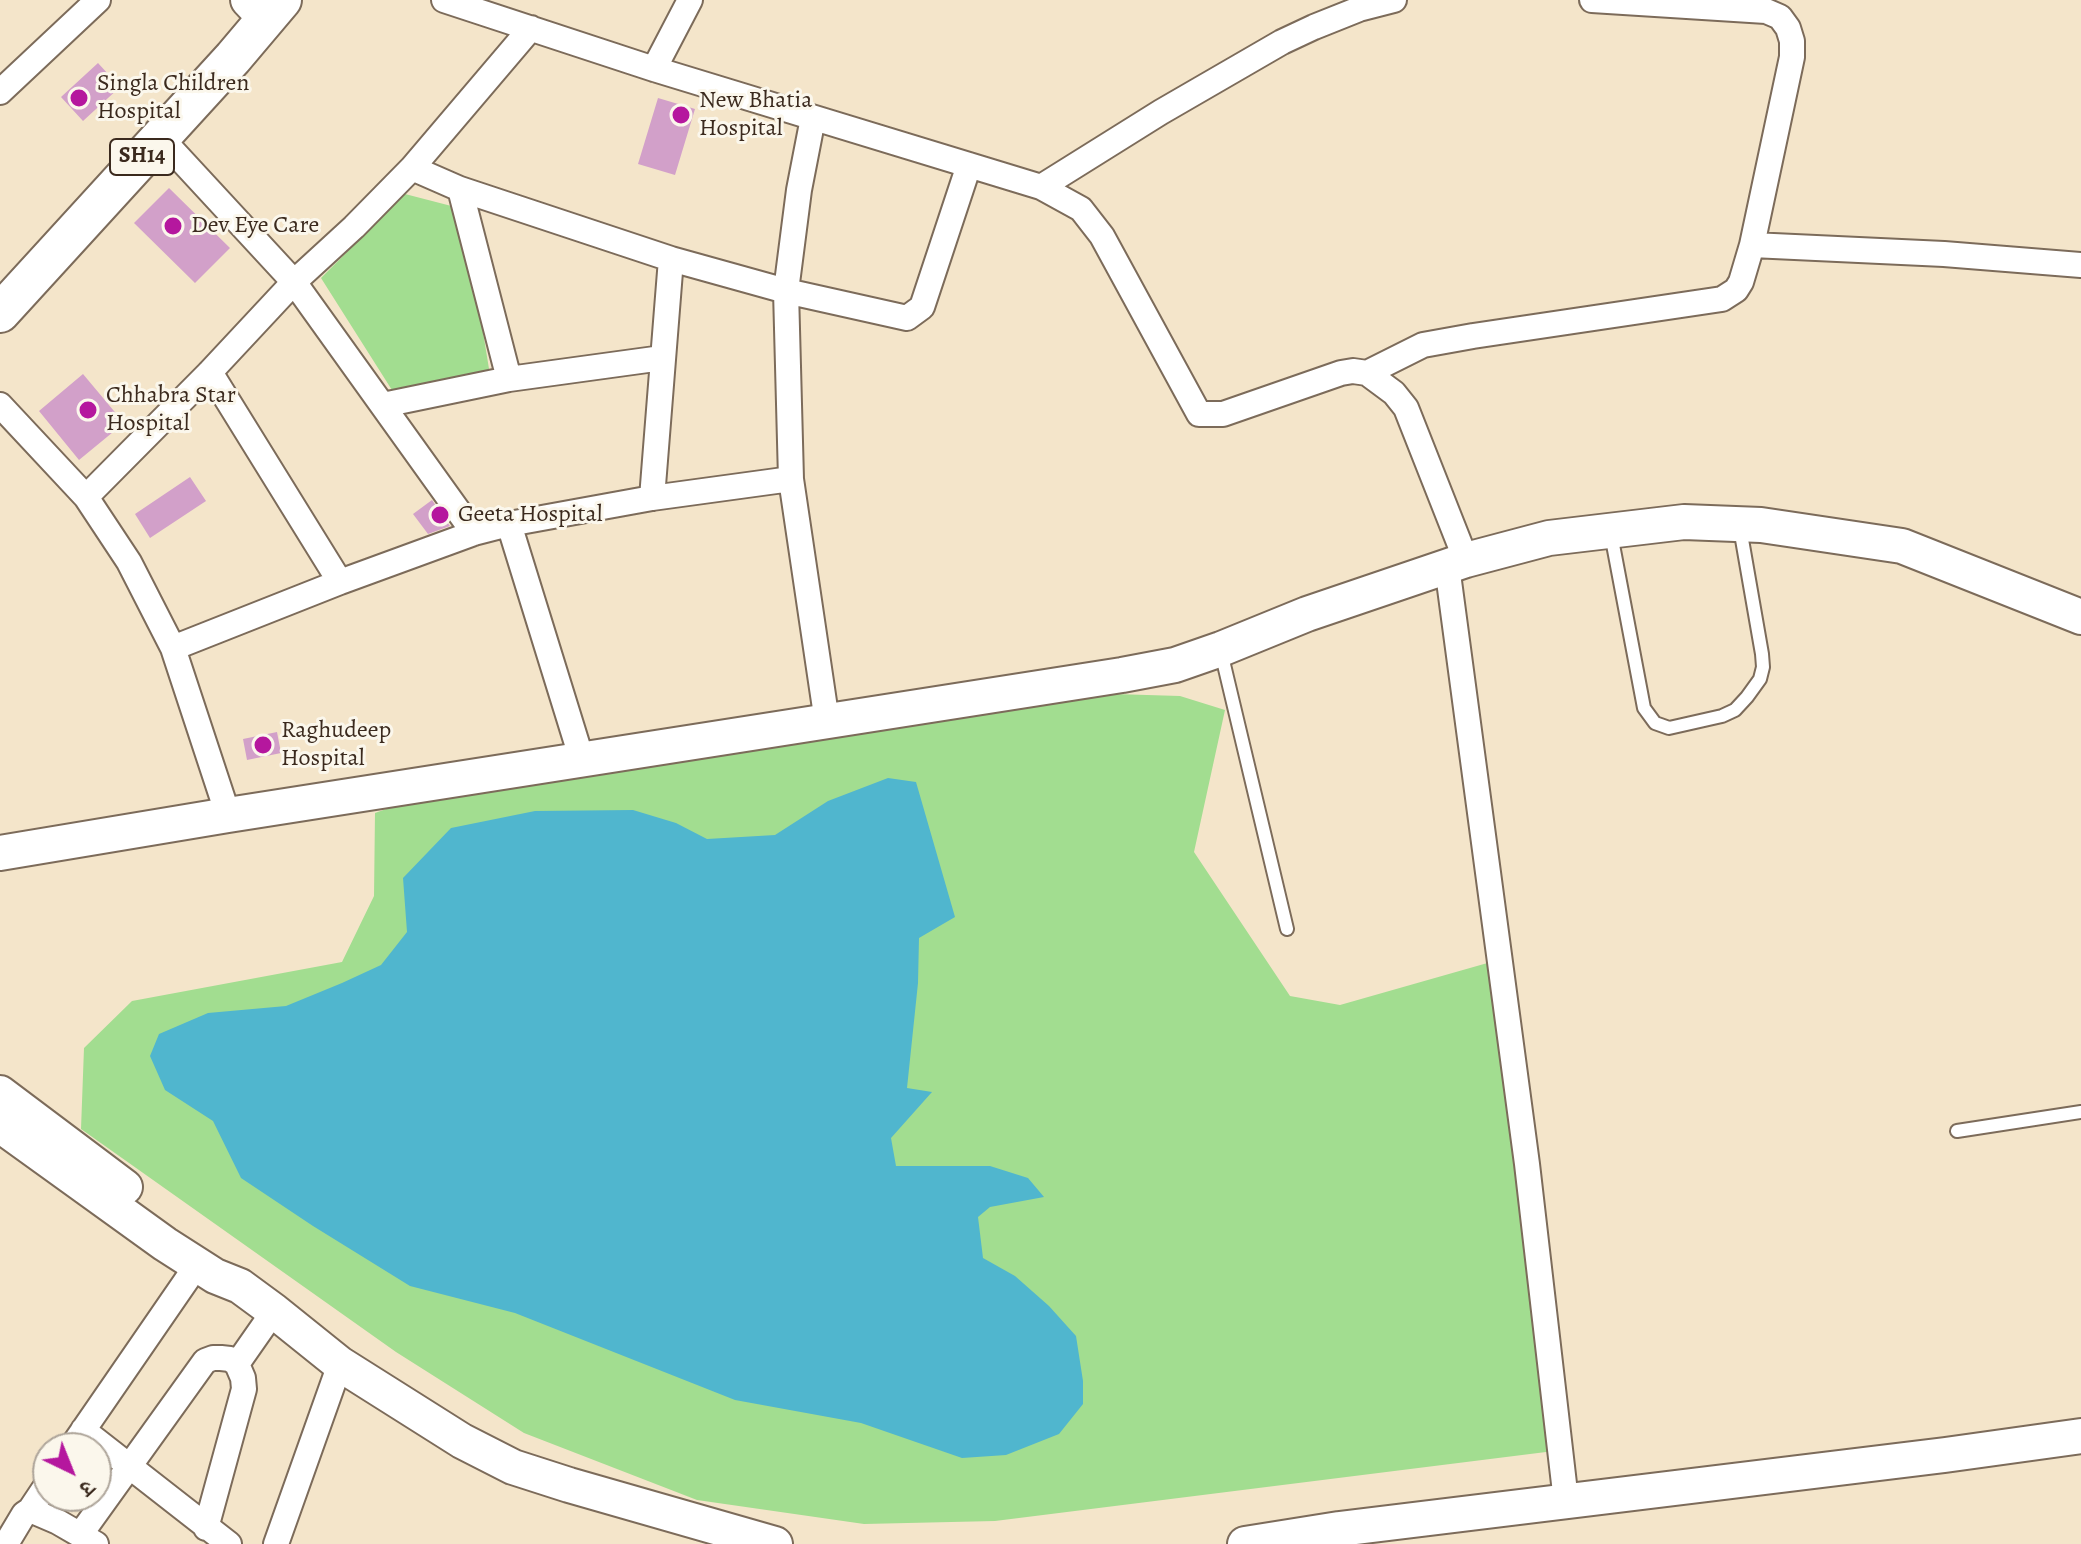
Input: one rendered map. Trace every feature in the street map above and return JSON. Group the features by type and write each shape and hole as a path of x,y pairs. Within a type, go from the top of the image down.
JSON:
{"main road":[{"name":"SH14","path":"0,313 160,137 271,4"}],"street":[{"path":"0,92 98,0"},
{"path":"444,0 654,69 1041,187 1081,209 1102,236 1199,414 1223,414 1353,371 1367,373 1394,393 1406,408 1456,563 1566,1501"},
{"path":"654,69 690,0"},
{"path":"1041,187 1282,42 1359,9 1394,0"},
{"path":"1367,373 1423,345 1722,299 1736,290 1741,282 1752,245 1792,57 1788,28 1780,17 1766,11 1592,0"},
{"path":"86,497 294,282 412,168 531,28"},
{"path":"813,118 799,190 786,291 791,479 827,722"},
{"path":"160,137 294,282 474,533"},
{"path":"412,168 460,189 671,259 786,291 907,318 922,307 969,165"},
{"path":"460,189 509,379"},
{"path":"1752,245 1944,254 2081,265"},
{"path":"652,498 671,259"},
{"path":"383,405 509,379 662,358"},
{"path":"210,372 340,582"},
{"path":"0,405 86,497 129,562 173,648 228,815"},
{"path":"173,648 474,533 652,498 791,479"},
{"path":"0,853 1175,665 1307,614 1456,563 1549,538 1684,522 1761,525 1902,546 2081,617"},
{"path":"509,524 582,760"},
{"path":"0,1093 201,1245 240,1286 340,1364 462,1441 513,1467 756,1541"},
{"path":"0,1125 155,1237 215,1276 240,1286"},
{"path":"82,1432 197,1265"},
{"path":"237,1364 274,1311"},
{"path":"30,1510 88,1539 129,1467 205,1361 230,1359 237,1364 244,1389 206,1528"},
{"path":"276,1544 340,1364"},
{"path":"1245,1544 1339,1529 2081,1436"},
{"path":"112,1458 129,1467 229,1544"},
{"path":"6,1544 24,1514 32,1507"}],"lane":[{"path":"1610,531 1644,708 1655,723 1669,728 1735,710 1760,679 1762,654 1740,525"},
{"path":"1221,649 1287,929"},
{"path":"1957,1131 2081,1112"}],"green space":[{"path":"405,194 463,209 490,375 397,398 321,278"},
{"path":"1081,693 1180,696 1225,710 1194,852 1290,996 1340,1005 1491,962 1554,1451 995,1521 864,1524 697,1500 524,1433 396,1352 81,1129 84,1048 132,1001 342,962 374,896 375,813 428,794"}],"water":[{"path":"888,778 916,782 955,917 919,938 918,983 907,1088 932,1092 891,1138 896,1166 990,1166 1028,1178 1044,1197 990,1207 978,1217 983,1258 1015,1276 1049,1306 1076,1336 1083,1404 1059,1434 1006,1455 962,1458 861,1423 735,1400 515,1313 410,1286 241,1178 213,1121 165,1090 150,1056 159,1034 208,1013 286,1006 381,965 407,932 403,878 451,828 535,811 633,810 676,823 707,839 775,835 828,801"}],"building":[{"path":"98,63 120,87 83,121 61,97"},
{"path":"658,98 695,109 675,175 638,164"},
{"path":"169,188 230,248 195,283 134,223"},
{"path":"83,374 124,423 79,460 39,411"},
{"path":"190,477 206,501 150,538 135,514"},
{"path":"432,500 450,526 428,534 413,514"},
{"path":"277,732 281,753 247,760 243,739"}],"place":[{"name":"Singla Children Hospital","path":"79,98"},
{"name":"New Bhatia Hospital","path":"681,115"},
{"name":"Dev Eye Care","path":"173,226"},
{"name":"Chhabra Star Hospital","path":"88,410"},
{"name":"Geeta Hospital","path":"440,515"},
{"name":"Raghudeep Hospital","path":"263,745"}]}
